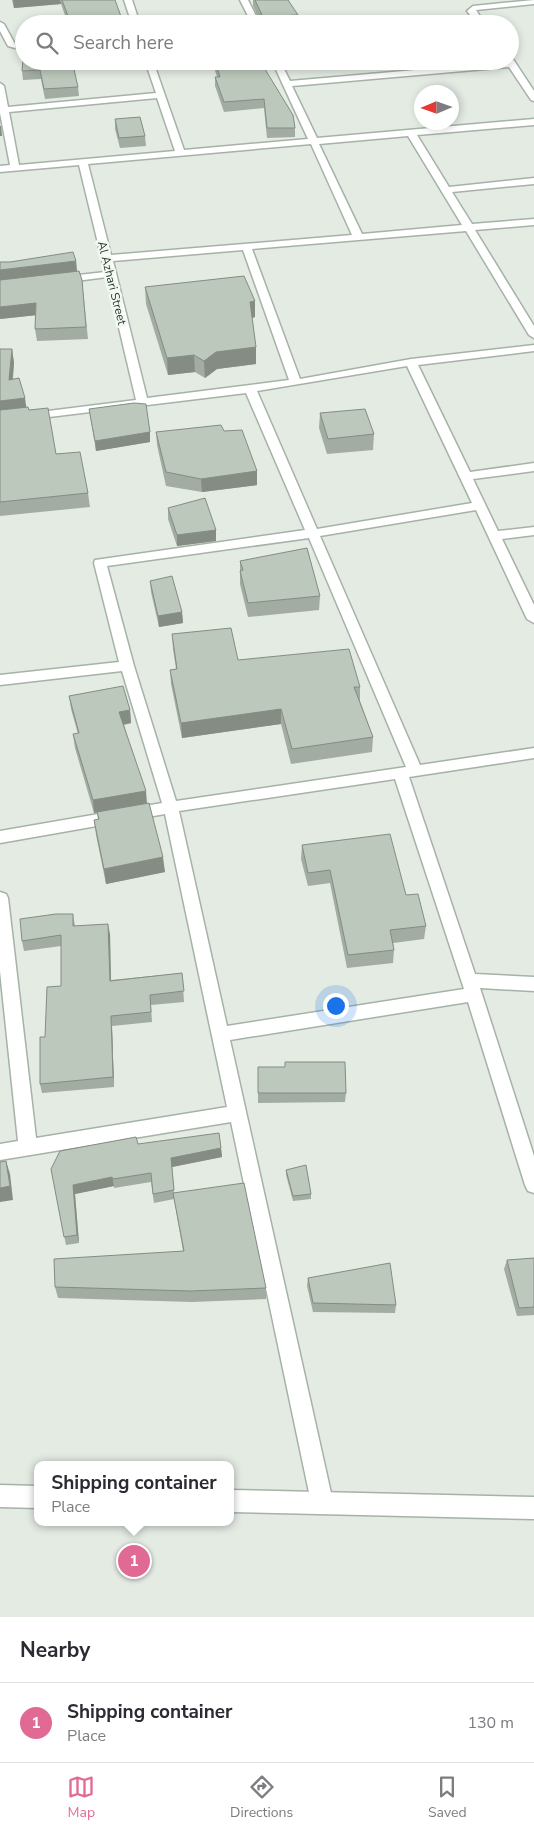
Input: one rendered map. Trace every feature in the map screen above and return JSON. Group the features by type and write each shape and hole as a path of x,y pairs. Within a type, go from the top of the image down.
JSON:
{"street":[{"path":"128,0 133,15"},
{"path":"244,0 252,15"},
{"path":"474,15 471,11 473,8 534,2"},
{"path":"0,24 12,46"},
{"path":"0,47 15,46"},
{"path":"152,70 181,154"},
{"path":"281,70 313,143 358,236"},
{"path":"288,84 429,70"},
{"path":"515,70 534,98"},
{"path":"0,86 2,110 15,168"},
{"path":"2,110 161,95"},
{"path":"0,169 313,143 534,122"},
{"path":"411,133 534,335"},
{"name":"Al Azhari Street","path":"83,162 143,404"},
{"path":"446,190 534,181"},
{"path":"106,259 534,222"},
{"path":"246,246 296,383"},
{"path":"46,282 110,274"},
{"path":"0,420 250,390 411,362 534,348"},
{"path":"411,362 534,620"},
{"path":"250,390 314,533 407,771 534,1185"},
{"path":"465,476 534,467"},
{"path":"322,1502 171,807 127,666 100,563 314,533 479,506"},
{"path":"493,536 534,531"},
{"path":"0,680 127,666"},
{"path":"0,837 171,807 534,753"},
{"path":"0,898 28,1148"},
{"path":"221,1034 472,987 534,984"},
{"path":"0,1152 238,1113"},
{"path":"0,1496 34,1497"},
{"path":"234,1500 534,1508"}],"building":[{"path":"62,0 115,0 120,15 68,15"},
{"path":"255,0 288,0 298,15 262,15"},
{"path":"40,70 74,70 78,87 44,89"},
{"path":"218,70 266,70 293,115 295,128 267,128 264,99 224,102 215,77 220,77"},
{"path":"140,117 145,136 119,138 115,119"},
{"path":"73,252 76,261 0,270 0,262"},
{"path":"79,271 82,280 86,327 35,329 36,303 0,307 0,280"},
{"path":"244,276 255,301 250,302 256,347 216,352 204,361 194,355 167,358 145,287"},
{"path":"0,349 12,349 9,380 19,378 25,398 0,401"},
{"path":"134,403 146,404 150,432 95,441 89,409"},
{"path":"28,407 29,410 48,408 56,454 80,452 88,493 0,502 0,410"},
{"path":"365,409 374,434 328,439 320,413"},
{"path":"221,425 224,431 242,430 257,471 201,479 166,472 156,432"},
{"path":"205,498 216,530 177,535 168,508"},
{"path":"307,548 320,596 248,603 240,571 243,570 240,561"},
{"path":"172,576 182,612 158,616 150,581"},
{"path":"231,628 238,660 349,649 360,687 354,687 373,737 292,749 281,709 181,723 170,670 177,669 172,634"},
{"path":"123,686 130,710 119,712 146,791 93,800 73,734 79,733 69,696"},
{"path":"149,803 163,857 104,869 94,820 99,819 97,812"},
{"path":"390,834 406,895 418,894 426,926 390,930 394,950 348,955 330,870 308,873 302,845"},
{"path":"56,914 73,914 73,926 108,924 110,981 182,973 184,991 150,995 151,1012 111,1016 113,1077 40,1084 40,1037 45,1037 47,987 61,986 61,935 22,941 20,919"},
{"path":"285,1062 345,1062 346,1093 258,1093 258,1067 285,1067"},
{"path":"219,1133 221,1148 171,1158 174,1190 153,1194 151,1173 113,1179 112,1177 73,1185 77,1235 64,1237 51,1169 60,1151 136,1137 138,1144"},
{"path":"6,1161 10,1186 0,1188 0,1162"},
{"path":"306,1165 311,1194 293,1196 286,1170"},
{"path":"244,1183 266,1288 191,1291 55,1287 54,1259 184,1251 173,1193"},
{"path":"534,1258 534,1307 519,1308 507,1260"},
{"path":"390,1263 396,1305 313,1303 308,1278"}],"place":[{"name":"Shipping container","path":"134,1561"}]}
